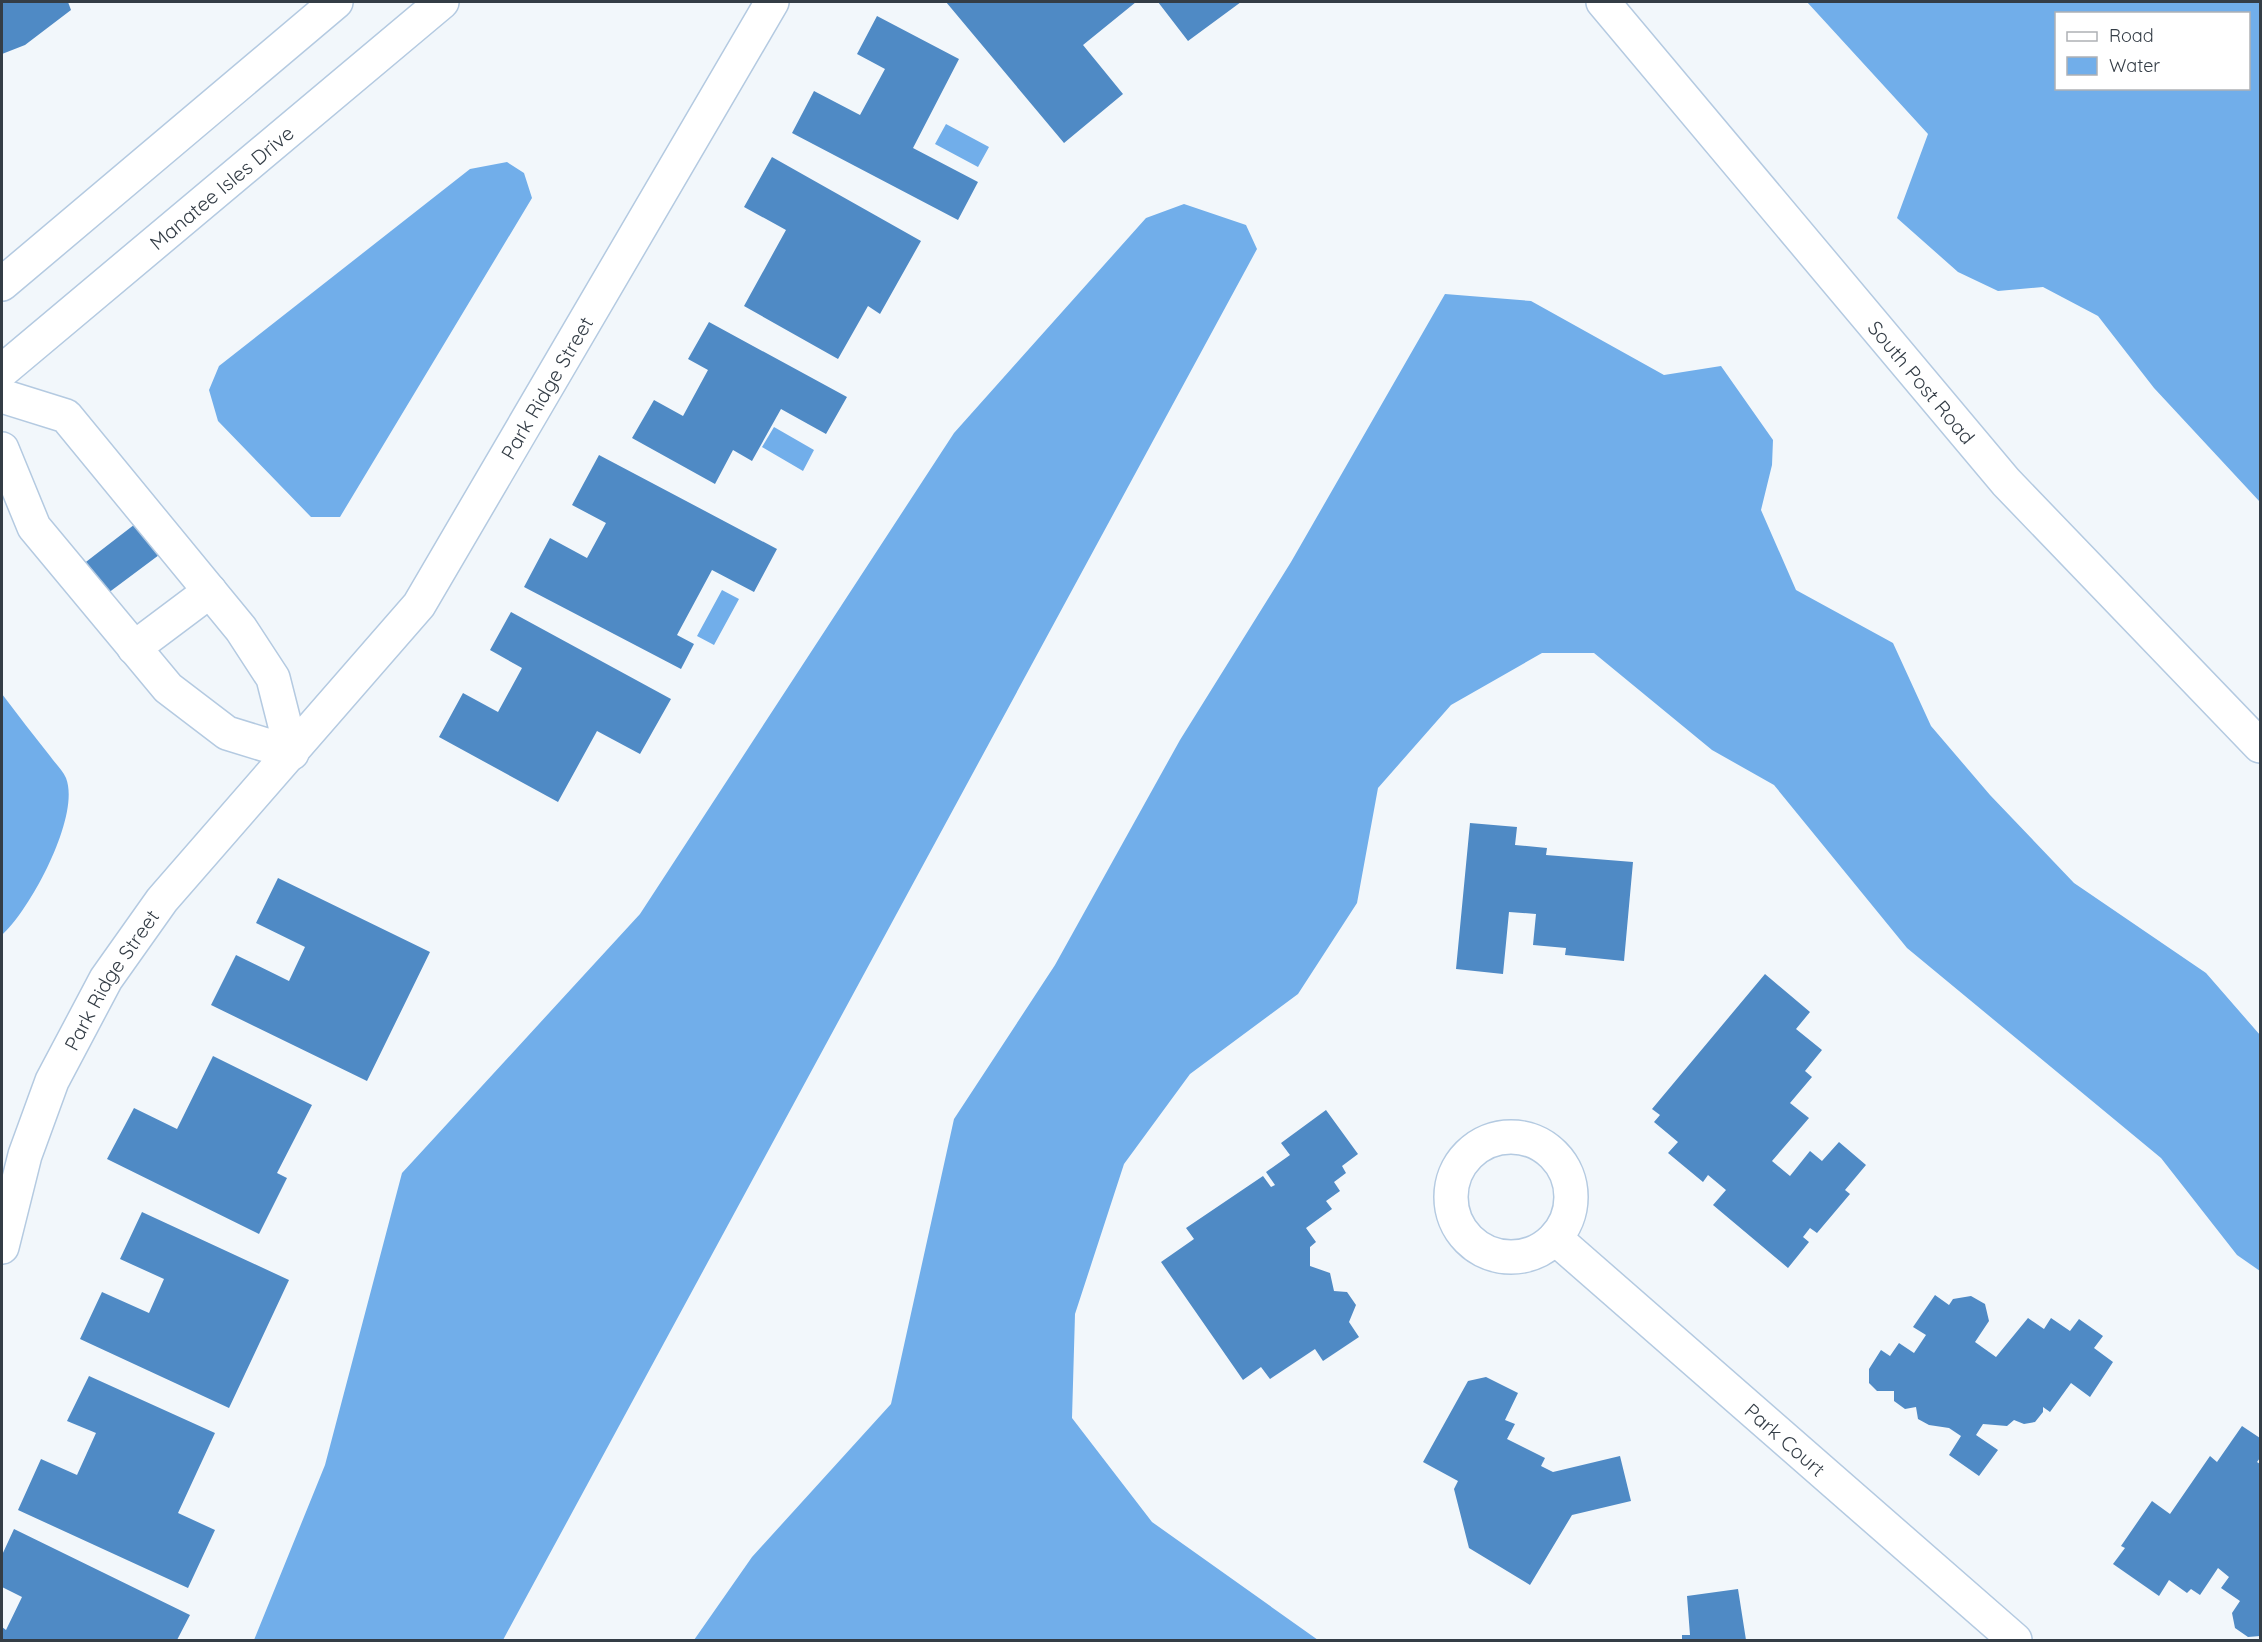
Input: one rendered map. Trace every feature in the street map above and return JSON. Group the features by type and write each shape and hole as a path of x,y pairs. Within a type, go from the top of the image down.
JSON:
{"street":[{"path":"2,284 336,2"},
{"name":"Manatee Isles Drive","path":"2,371 442,2"},
{"name":"Park Ridge Street","path":"2,1247 25,1155 52,1080 106,979 162,900 419,605 772,2"},
{"name":"South Post Road","path":"1603,2 2006,482 2260,746"},
{"path":"2,396 66,416 242,629 273,678 292,753"},
{"path":"2,449 34,527 168,688 227,733 292,753"},
{"path":"134,648 210,591"},
{"name":"Park Court","path":"1555,1238 2016,1641"}],"water":[{"path":"1807,2 2260,2 2260,502 2154,388 2098,316 2043,287 1998,291 1958,272 1897,218 1928,134"},
{"path":"946,124 989,147 978,167 935,144"},
{"path":"507,162 524,173 532,198 340,517 311,517 218,421 209,390 219,366 470,169"},
{"path":"1184,204 1246,225 1257,249 503,1640 254,1640 325,1465 402,1173 640,914 954,433 1146,218"},
{"path":"1445,294 1531,301 1664,375 1721,366 1773,440 1772,465 1761,510 1796,590 1893,643 1931,726 1990,795 2074,883 2206,973 2260,1035 2260,1271 2237,1255 2161,1158 1907,948 1774,785 1712,750 1594,653 1542,653 1451,705 1378,788 1357,903 1298,994 1190,1074 1124,1164 1075,1314 1072,1418 1152,1522 1318,1640 694,1640 752,1557 891,1404 954,1119 1055,965 1180,740 1291,562"},
{"path":"774,427 814,450 803,471 762,447"},
{"path":"722,590 739,599 714,645 697,636"},
{"path":"2,694 63,773 69,795 60,838 39,884 13,923 2,935"}],"building":[{"path":"2,2 68,2 71,10 25,45 2,54"},
{"path":"946,2 1136,2 1083,45 1123,94 1064,143"},
{"path":"1158,2 1241,2 1188,41"},
{"path":"877,16 959,59 913,148 978,182 958,220 792,133 814,91 860,115 885,69 857,54"},
{"path":"772,157 921,241 880,314 868,306 838,359 744,306 786,230 744,207"},
{"path":"709,322 847,397 826,434 781,409 752,461 733,450 715,484 632,438 654,400 683,416 708,370 688,359"},
{"path":"599,455 777,549 754,592 712,570 677,635 694,644 681,669 524,587 550,538 587,558 606,523 572,505"},
{"path":"139,521 163,552 92,605 69,575"},
{"path":"511,612 671,699 640,754 597,731 558,802 439,737 463,693 498,712 522,668 490,650"},
{"path":"1470,823 1517,827 1515,845 1547,848 1546,855 1633,862 1624,961 1565,955 1566,948 1533,945 1536,914 1509,912 1503,974 1456,969"},
{"path":"278,878 430,952 367,1081 211,1005 236,955 289,981 305,947 256,923"},
{"path":"1765,974 1810,1012 1796,1029 1822,1050 1805,1071 1812,1077 1790,1103 1809,1118 1772,1161 1790,1176 1810,1151 1822,1161 1839,1142 1866,1165 1845,1190 1850,1194 1817,1233 1810,1228 1803,1237 1809,1242 1788,1268 1713,1205 1726,1190 1708,1175 1703,1182 1668,1153 1678,1142 1654,1122 1660,1115 1652,1109"},
{"path":"213,1056 312,1105 277,1173 287,1178 259,1234 107,1159 134,1108 177,1129"},
{"path":"1326,1110 1358,1154 1342,1166 1346,1173 1334,1182 1340,1191 1326,1201 1332,1209 1306,1228 1316,1242 1310,1247 1310,1266 1330,1273 1334,1291 1347,1292 1356,1305 1349,1322 1359,1337 1323,1361 1315,1349 1270,1379 1261,1367 1243,1380 1161,1262 1194,1239 1186,1228 1263,1176 1271,1187 1275,1185 1266,1172 1290,1155 1281,1143"},
{"path":"142,1212 289,1280 229,1408 80,1339 102,1292 149,1313 164,1279 120,1259"},
{"path":"1935,1295 1949,1305 1953,1299 1971,1296 1985,1304 1989,1321 1975,1342 1996,1357 2028,1318 2044,1329 2051,1318 2070,1331 2079,1319 2103,1336 2094,1348 2113,1362 2090,1397 2071,1383 2050,1412 2043,1407 2043,1412 2035,1422 2024,1424 2014,1420 2007,1426 1983,1424 1976,1435 1998,1450 1979,1476 1949,1455 1961,1436 1949,1428 1929,1425 1918,1419 1916,1407 1905,1409 1894,1401 1894,1391 1877,1391 1869,1383 1869,1369 1881,1350 1890,1356 1899,1343 1914,1353 1926,1335 1913,1327"},
{"path":"89,1376 215,1433 178,1513 215,1530 188,1588 18,1510 41,1459 77,1475 96,1433 67,1421"},
{"path":"1486,1377 1518,1393 1505,1420 1515,1424 1507,1439 1545,1458 1541,1466 1553,1472 1620,1456 1631,1501 1572,1515 1530,1585 1469,1548 1454,1489 1458,1481 1423,1462 1468,1381"},
{"path":"2242,1426 2260,1438 2260,1458 2257,1462 2260,1464 2260,1636 2248,1637 2235,1628 2232,1613 2240,1601 2221,1588 2229,1577 2218,1568 2200,1595 2191,1589 2187,1593 2169,1580 2159,1596 2113,1564 2125,1548 2121,1546 2152,1501 2170,1514 2210,1456 2217,1462"},
{"path":"14,1529 190,1615 177,1640 2,1640 2,1627 6,1630 22,1597 2,1587 2,1555"},
{"path":"1738,1589 1746,1640 1682,1640 1682,1635 1690,1635 1687,1596"}]}
